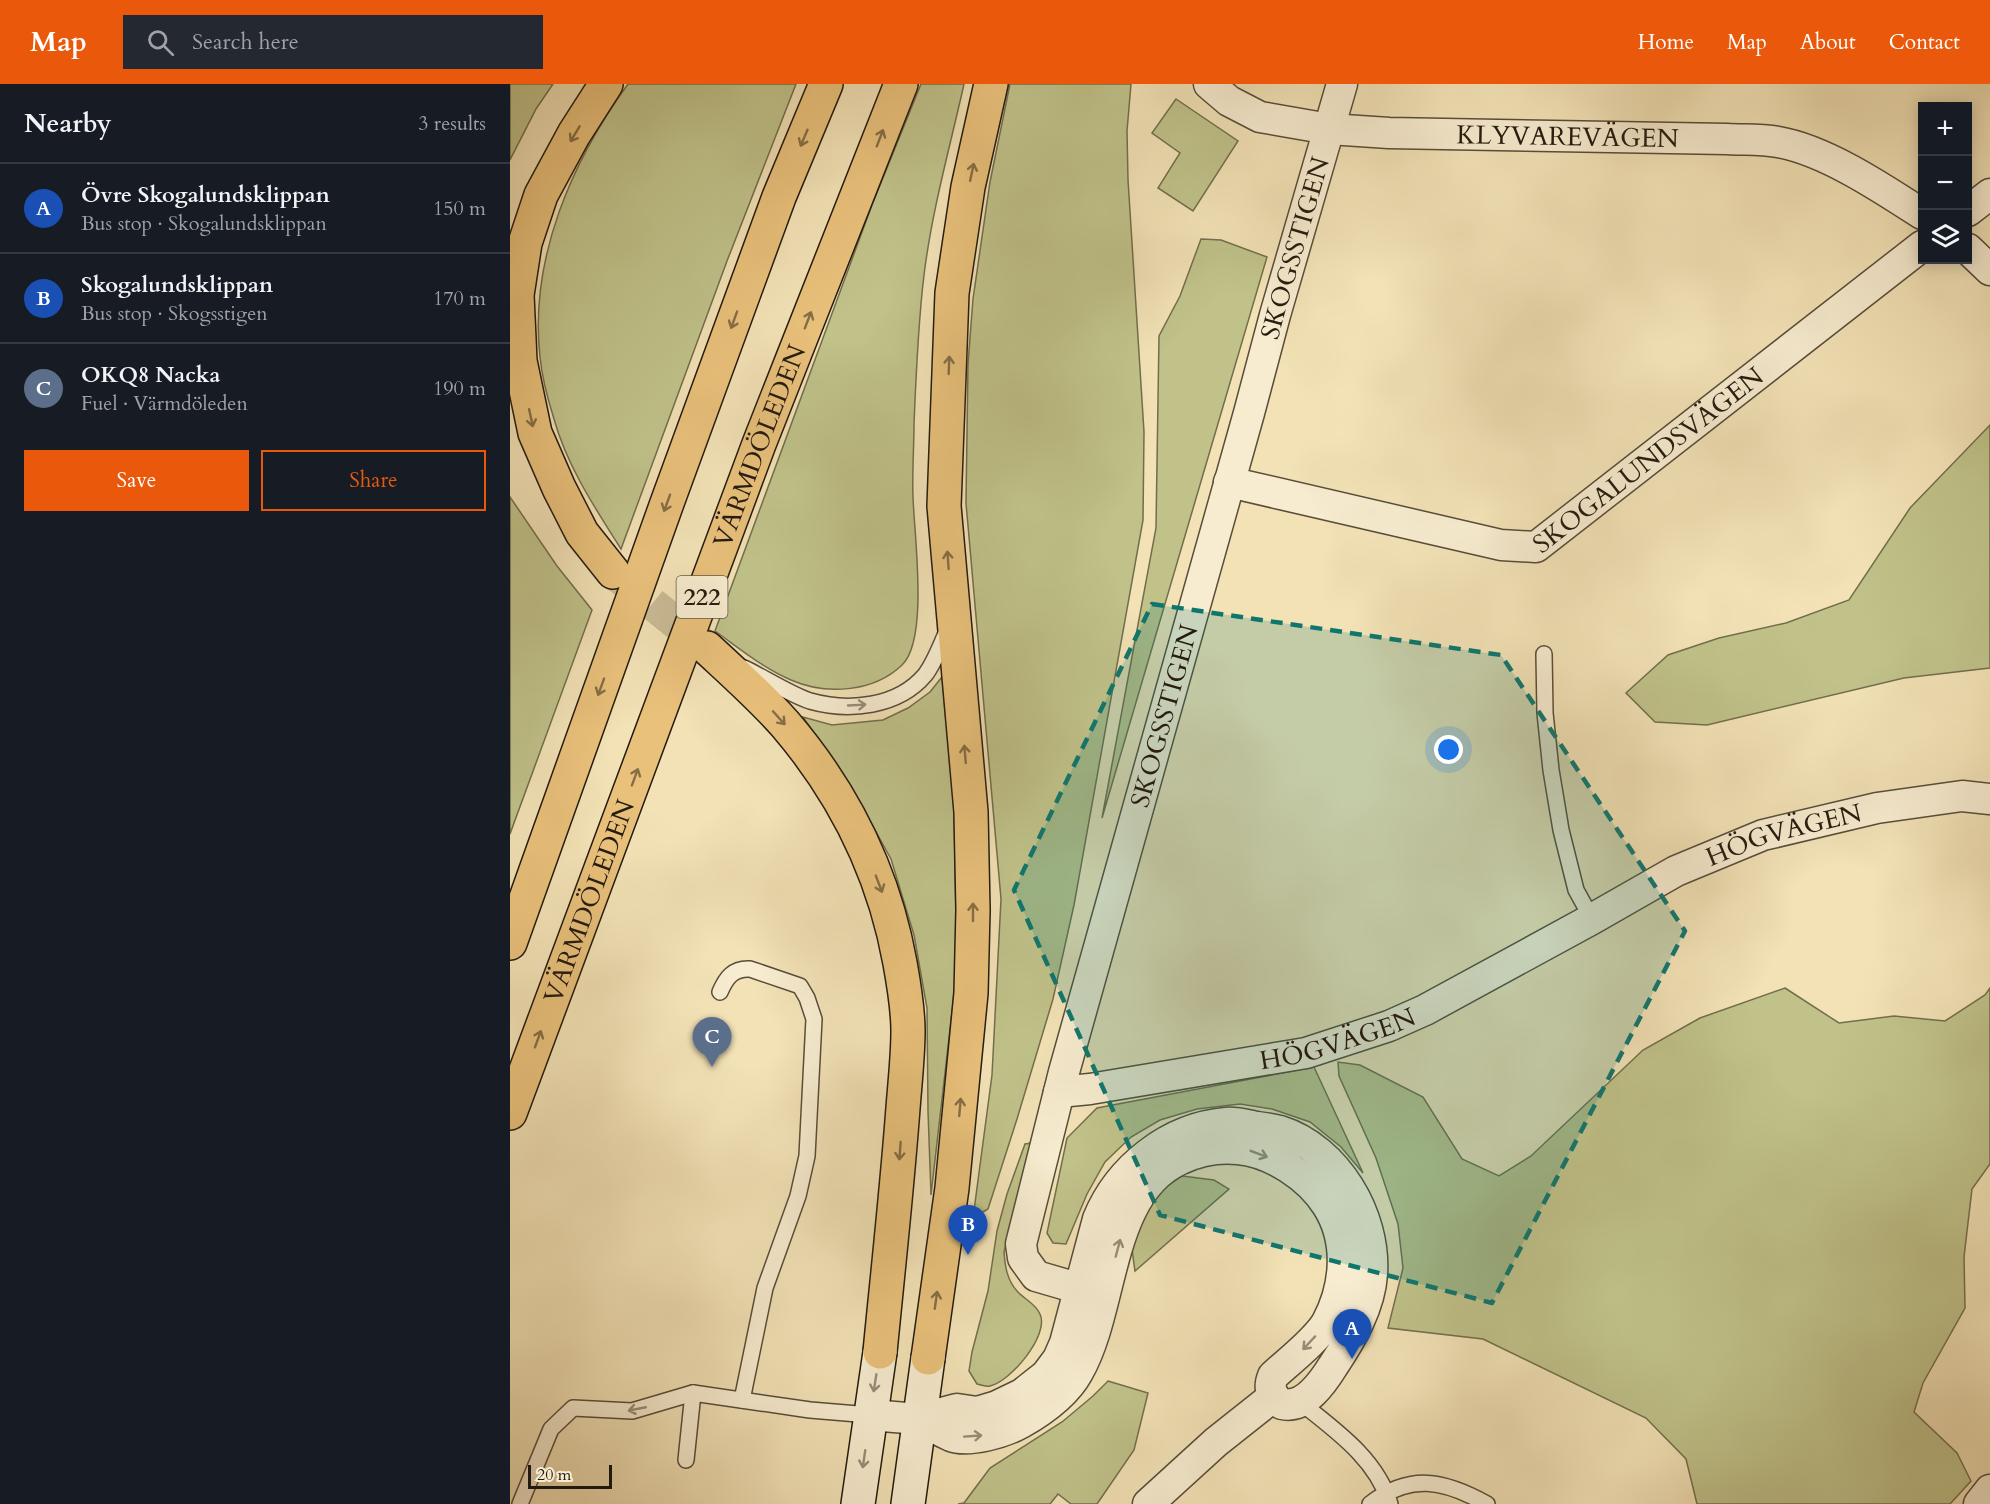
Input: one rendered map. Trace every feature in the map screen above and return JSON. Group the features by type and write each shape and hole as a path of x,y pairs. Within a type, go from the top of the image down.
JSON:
{"highway":[{"path":"606,84 574,134 541,195 525,243 517,295 520,360 535,433 582,533 613,572"},
{"name":"222","path":"510,943 667,502 779,197 826,84"},
{"name":"VÄRMDÖLEDEN","path":"510,1113 759,444 901,84"},
{"path":"928,1358 952,1188 971,993 973,910 970,812 944,506 952,293 968,187 991,84"},
{"path":"707,648 762,699 785,724 809,754 840,800 866,849 895,933 905,990 908,1030 898,1171 880,1352"}],"main road":[{"path":"858,1504 880,1352"},
{"path":"908,1504 928,1358"}],"street":[{"name":"KLYVAREVÄGEN","path":"1209,84 1229,101 1260,117 1329,129 1389,133 1727,139 1778,142 1825,157 1918,211"},
{"name":"SKOGSSTIGEN","path":"1092,1293 1036,1276 1023,1258 1021,1244 1059,1092 1275,315 1342,84"},
{"path":"1969,210 1990,194"},
{"name":"SKOGALUNDSVÄGEN","path":"1229,482 1501,545 1536,547 1918,250"},
{"path":"1972,253 1990,270"},
{"name":"HÖGVÄGEN","path":"1059,1092 1090,1089 1306,1053 1389,1026 1425,1010 1676,871 1763,835 1877,808 1962,796 1990,799"},
{"path":"870,1415 919,1419 953,1437 968,1437 989,1435 1011,1429 1037,1414 1059,1395 1077,1374 1090,1348 1092,1293 1136,1199 1148,1182 1172,1163 1191,1154 1211,1149 1248,1149 1286,1167 1307,1182 1321,1196 1333,1214 1341,1241 1344,1268 1327,1323 1273,1376 1270,1388 1287,1399 1216,1442 1148,1504"},
{"path":"1979,1504 1990,1490"}],"lane":[{"path":"707,648 809,701 860,706 889,700 911,689 926,674 953,618"},
{"path":"1544,654 1545,713 1561,830 1576,890 1592,919"},
{"path":"720,992 728,976 742,968 750,969 800,986 814,1019 807,1156 798,1196 765,1288 742,1400"},
{"path":"686,1460 693,1394"},
{"path":"519,1504 551,1430 573,1408 632,1411 693,1394 810,1410 870,1415"},
{"path":"1287,1399 1355,1447 1388,1498"},
{"path":"1370,1504 1388,1498 1419,1482 1445,1486 1487,1504"}],"highlighted area":[{"path":"1152,604 1501,655 1685,931 1492,1303 1160,1215 1014,890"}],"green space":[{"path":"510,84 553,84 536,109 510,160"},
{"path":"628,84 796,84 727,261 621,549 601,518 566,453 542,372 538,320 541,284 548,248 559,213 589,145"},
{"path":"921,84 964,84 932,227 920,312 913,479 918,585 915,633 910,652 902,665 890,674 863,686 848,689 819,688 804,685 771,670 715,631 872,205"},
{"path":"1010,84 1131,84 1127,131 1128,180 1144,432 1143,520 1074,905 1053,999 988,1209 973,1218 992,1075 1001,899 966,503 968,364 973,299 990,182"},
{"path":"1176,99 1238,141 1193,211 1158,188 1180,153 1152,133"},
{"path":"1201,239 1221,240 1267,257 1102,818 1156,528 1159,336 1180,296"},
{"path":"1990,425 1990,668 1904,678 1707,725 1655,722 1626,693 1668,655 1719,638 1786,623 1849,600 1910,508"},
{"path":"510,497 557,566 592,610 510,834"},
{"path":"942,677 954,808 957,968 931,1195 927,1008 914,935 891,859 850,785 803,717 832,725 883,720 908,708 930,692"},
{"path":"1785,988 1839,1023 1894,1016 1945,1021 1985,995 1990,988 1990,1164 1972,1189 1964,1257 1965,1308 1923,1383 1914,1412 1957,1453 1971,1481 1950,1504 1697,1504 1686,1459 1646,1418 1483,1339 1388,1328 1403,1268 1398,1224 1376,1158 1339,1076 1338,1062 1360,1065 1423,1097 1462,1159 1499,1176 1531,1156 1643,1050 1700,1018"},
{"path":"1314,1067 1363,1173 1341,1147 1310,1122 1272,1109 1240,1104 1197,1109 1160,1120 1131,1137 1105,1162 1087,1194 1066,1244 1053,1243 1047,1233 1067,1138 1097,1108"},
{"path":"1032,1143 1004,1252 1011,1282 1017,1291 1038,1310 1042,1323 1034,1345 1017,1367 998,1383 983,1386 977,1384 969,1371 972,1352 988,1291 997,1231 1007,1194 1025,1144"},
{"path":"1182,1176 1214,1180 1229,1189 1135,1271 1131,1242 1139,1219 1163,1189"},
{"path":"1108,1381 1148,1393 1134,1450 1097,1504 1071,1504 1058,1494 1050,1504 958,1504 964,1503 990,1468 1062,1422"}],"tunnel":[{"path":"614,573 707,648"}],"place":[{"name":"OKQ8 Nacka","path":"712,1067"},
{"name":"Skogalundsklippan","path":"968,1255"},
{"name":"Övre Skogalundsklippan","path":"1352,1359"}]}
